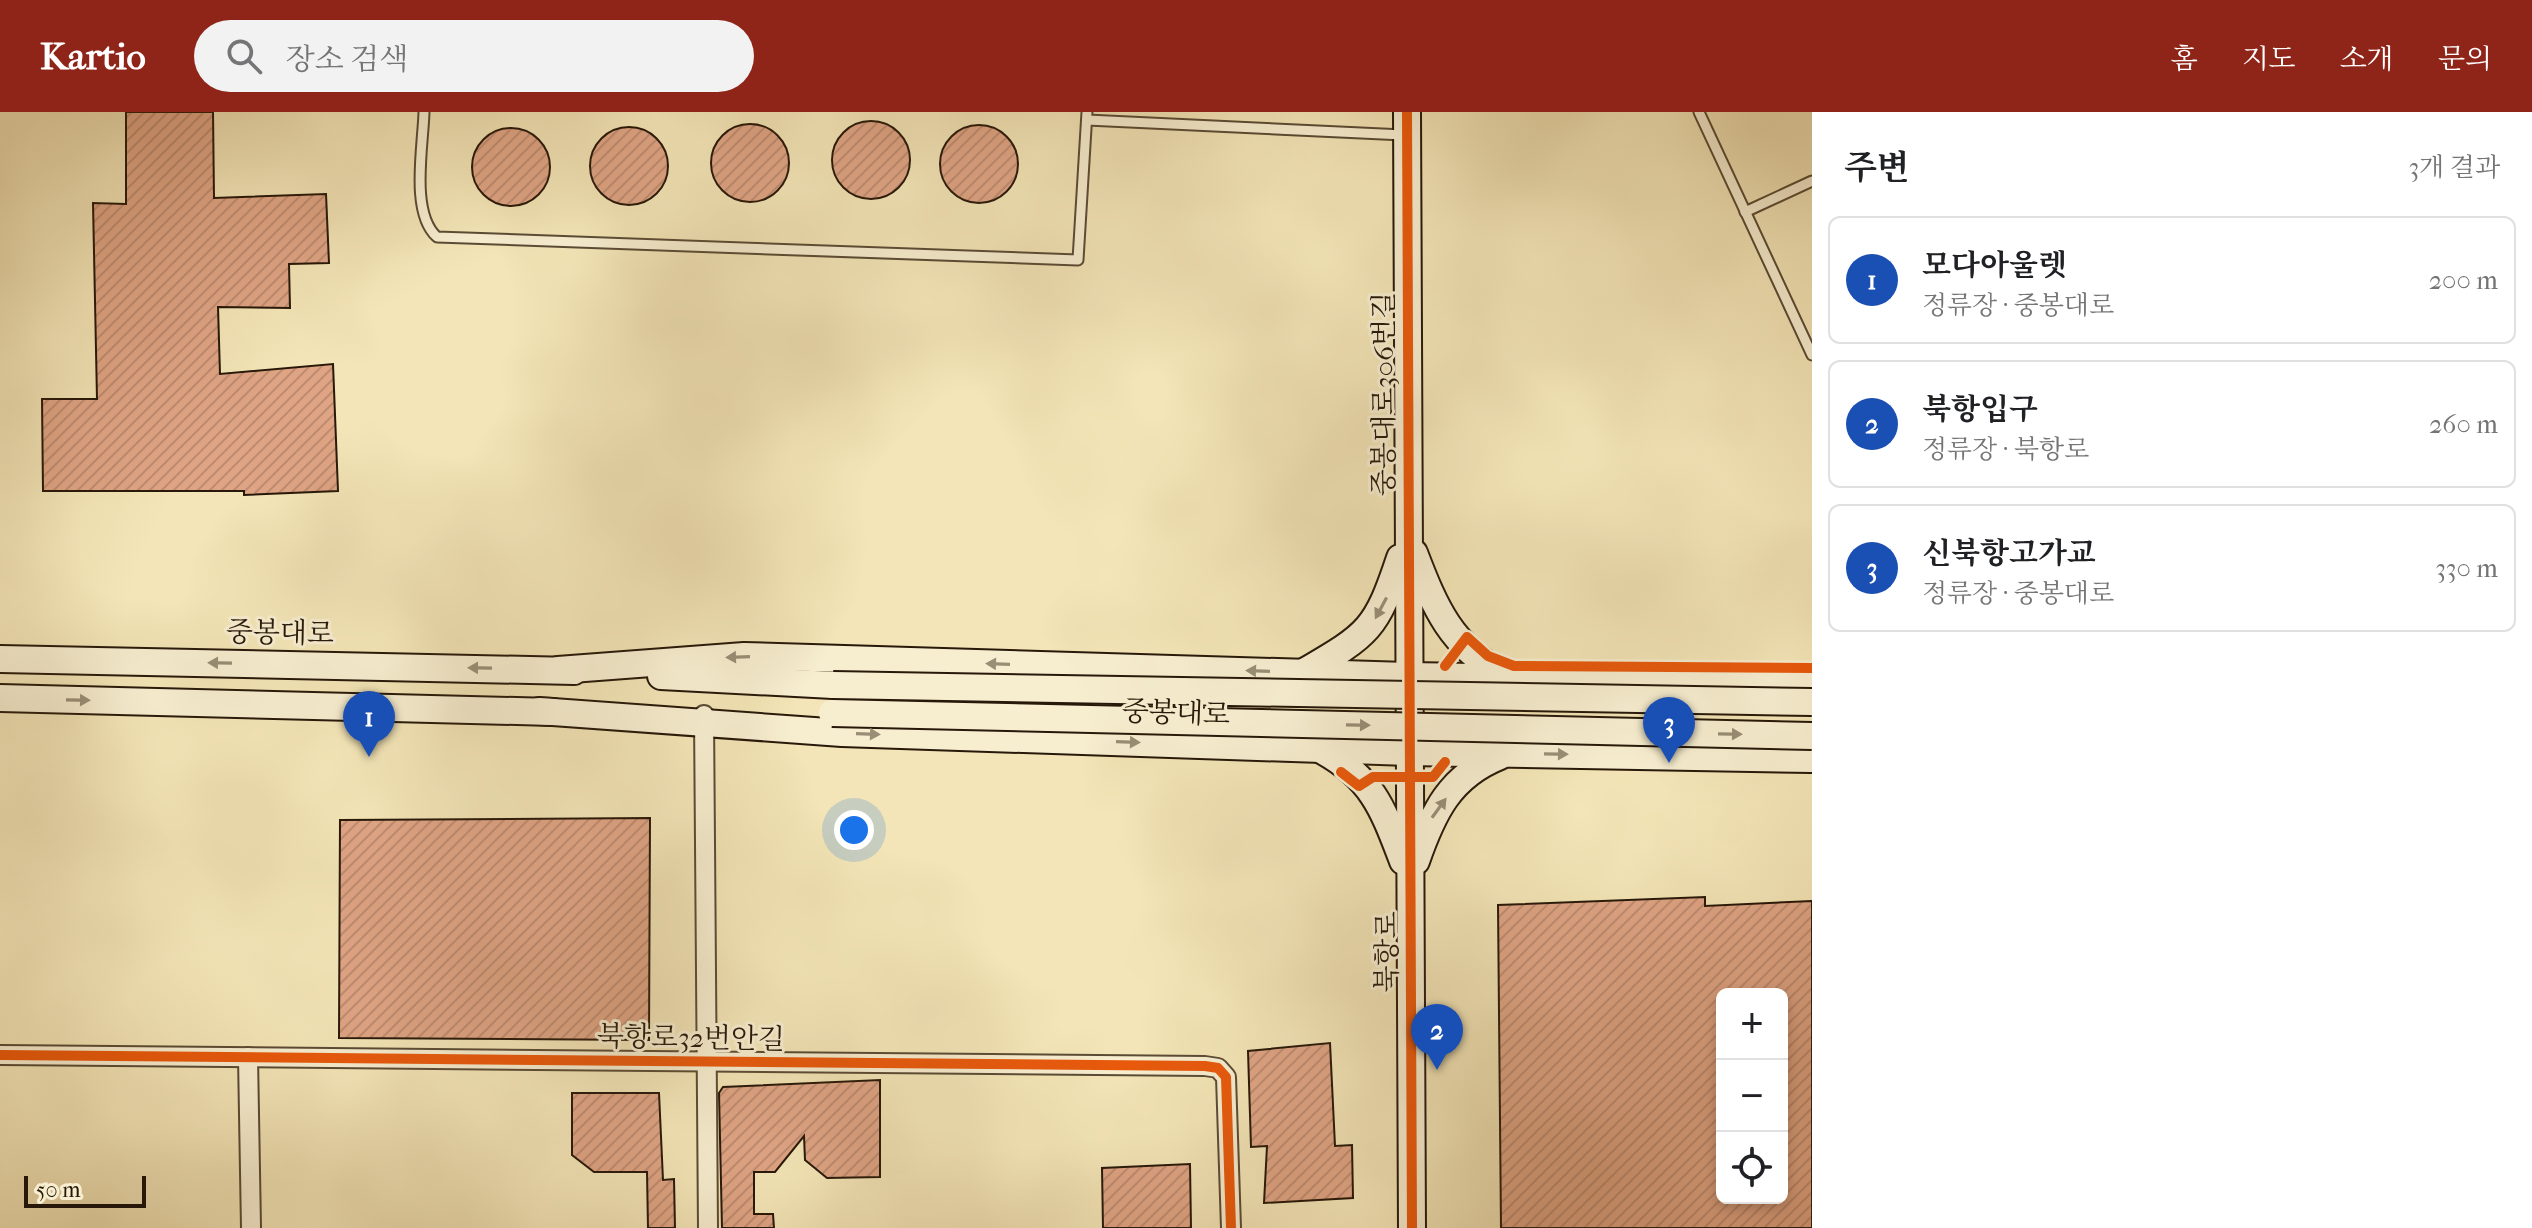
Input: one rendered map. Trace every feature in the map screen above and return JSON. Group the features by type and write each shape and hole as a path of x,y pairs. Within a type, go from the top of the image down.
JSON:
{"main road":[{"name":"중봉대로306번길","path":"1407,124 1407,676"},
{"path":"1303,673 1365,633 1383,609 1407,535"},
{"path":"1407,535 1447,628 1478,661 1507,677"},
{"name":"중봉대로","path":"558,670 744,656 1407,676 1812,682"},
{"name":"중봉대로","path":"0,659 558,670 833,685 1812,702"},
{"name":"북항로","path":"1407,676 1412,1228"},
{"name":"중봉대로","path":"0,698 539,711 704,719 842,733 1409,752 1812,759"},
{"name":"중봉대로","path":"704,719 832,713 1812,736"},
{"path":"1319,749 1364,779 1389,824 1410,880"},
{"path":"1410,880 1430,820 1457,782 1475,766 1506,753"}],"street":[{"path":"704,719 708,1228"},
{"name":"북항로32번안길","path":"0,1055 1218,1068 1226,1077 1227,1088 1231,1228"},
{"path":"248,1057 251,1228"}],"lane":[{"path":"424,112 421,211 427,228 437,237 1078,260 1087,116 1407,124"},
{"path":"1699,112 1812,355"},
{"path":"1745,212 1812,181"}],"building":[{"path":"126,112 213,112 214,198 326,194 329,263 289,264 290,308 218,307 220,374 333,364 338,491 244,495 244,491 43,491 42,399 97,399 93,203 126,204"},
{"path":"871,121 886,124 899,132 907,145 910,160 907,175 899,188 886,196 871,199 856,196 843,188 835,175 832,160 835,145 843,132 856,124"},
{"path":"750,124 765,127 778,135 786,148 789,163 786,178 778,191 765,199 750,202 735,199 722,191 714,178 711,163 714,148 722,135 735,127"},
{"path":"979,125 994,128 1007,136 1015,149 1018,164 1015,179 1007,192 994,200 979,203 964,200 951,192 943,179 940,164 943,149 951,136 964,128"},
{"path":"629,127 644,130 657,138 665,151 668,166 665,181 657,194 644,202 629,205 614,202 601,194 593,181 590,166 593,151 601,138 614,130"},
{"path":"511,128 526,131 539,139 547,152 550,167 547,182 539,195 526,203 511,206 496,203 483,195 475,182 472,167 475,152 483,139 496,131"},
{"path":"650,818 649,1040 339,1038 340,820"},
{"path":"1705,897 1705,906 1812,901 1812,1228 1501,1228 1498,905"},
{"path":"1330,1043 1335,1146 1352,1145 1353,1198 1264,1203 1267,1146 1251,1147 1248,1051"},
{"path":"880,1080 880,1177 827,1178 805,1160 804,1136 775,1172 754,1172 754,1214 773,1214 774,1228 722,1228 719,1093 723,1087"},
{"path":"572,1093 659,1093 663,1180 674,1179 675,1228 648,1228 647,1172 594,1172 572,1155"},
{"path":"1190,1164 1191,1228 1103,1228 1102,1168"}],"cycle path":[{"path":"1407,112 1412,1228"},
{"path":"1445,666 1467,637 1488,656 1514,666 1812,668"},
{"path":"1341,772 1359,786 1373,777 1433,777 1445,762"},
{"path":"0,1055 1205,1066 1218,1068 1226,1077 1231,1228"}],"place":[{"name":"모다아울렛","path":"369,757"},
{"name":"신북항고가교","path":"1669,763"},
{"name":"북항입구","path":"1437,1070"}]}
